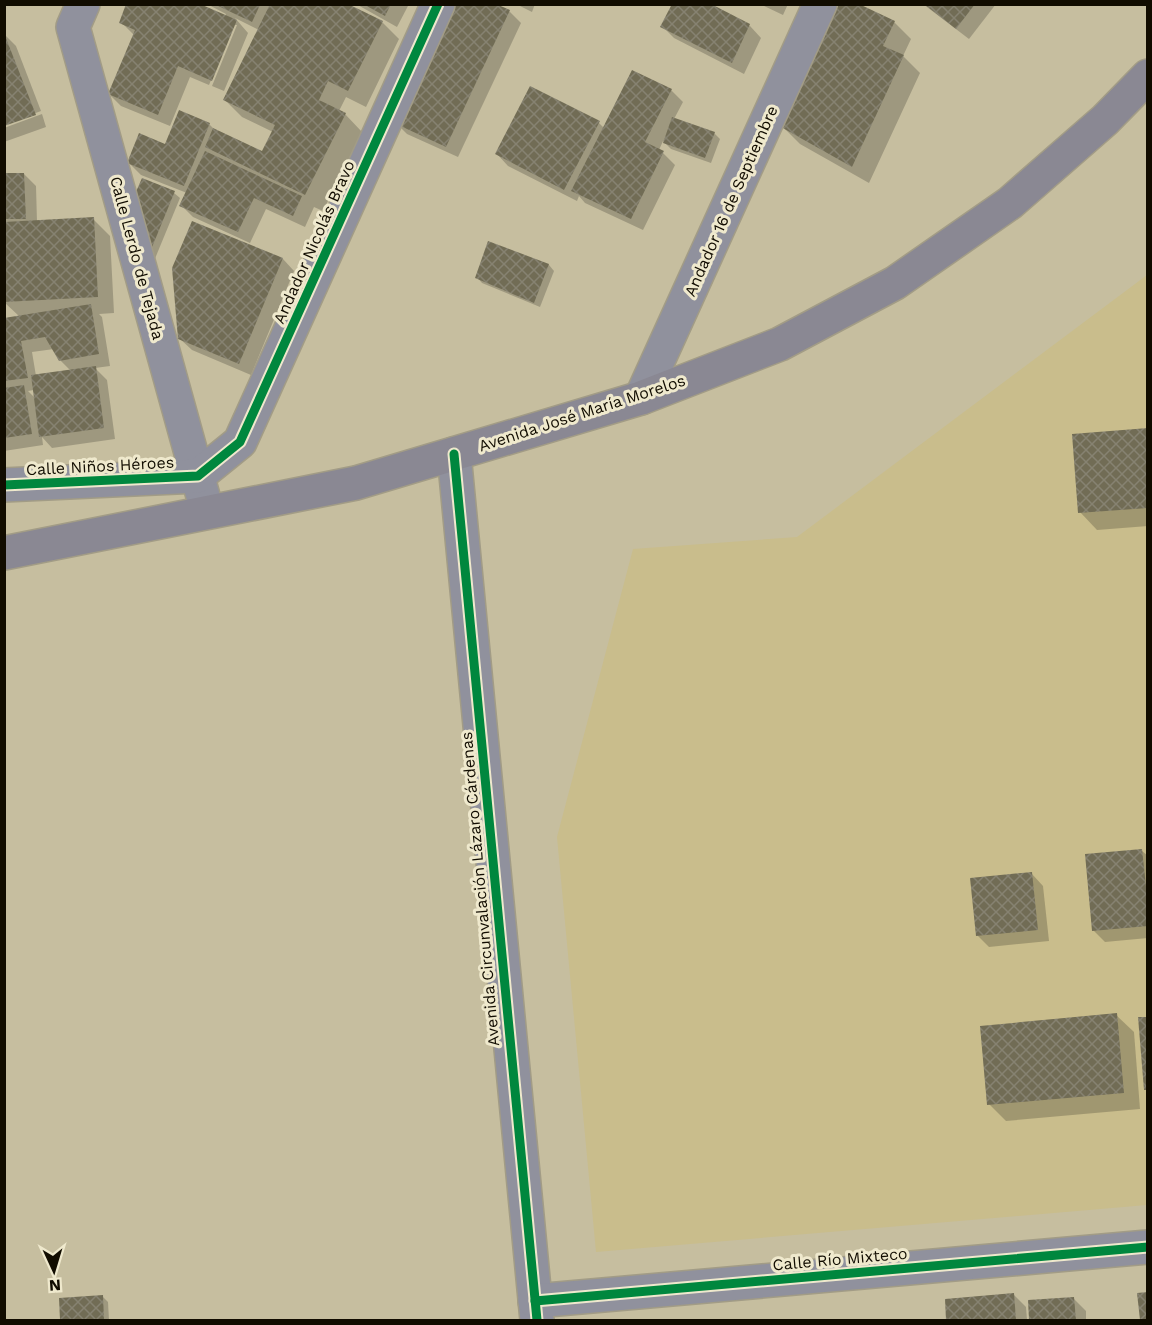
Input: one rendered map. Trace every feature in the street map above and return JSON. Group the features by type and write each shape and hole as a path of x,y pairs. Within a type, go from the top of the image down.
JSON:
{"main road":[{"name":"Avenida José María Morelos","path":"4,553 356,483 641,398 780,344 895,283 1010,203 1105,120 1148,76"}],"street":[{"name":"Calle Lerdo de Tejada","path":"83,4 74,27 207,513"},
{"name":"Andador Nicolás Bravo","path":"198,476 240,442 438,4"},
{"name":"Andador 16 de Septiembre","path":"641,398 820,4"},
{"name":"Avenida Circunvalación Lázaro Cárdenas","path":"454,454 536,1311"},
{"name":"Calle Niños Héroes","path":"4,485 198,476"},
{"name":"Calle Río Mixteco","path":"536,1311 1148,1247"}],"shaded area":[{"path":"1147,275 1147,1205 596,1252 557,837 633,549 797,537"}],"building":[{"path":"126,4 200,4 237,20 212,81 178,66 158,115 108,94 135,30 119,23"},
{"path":"270,4 348,4 383,21 348,91 328,81 319,100 346,113 305,195 205,147 213,128 262,151 275,125 223,100"},
{"path":"363,4 391,4 385,16"},
{"path":"447,4 496,4 510,10 446,147 394,123"},
{"path":"672,4 711,4 750,24 732,63 660,27"},
{"path":"839,4 859,4 895,21 883,46 904,55 852,167 781,127"},
{"path":"924,4 975,4 956,29"},
{"path":"216,5 260,5 252,22"},
{"path":"4,33 36,115 4,126"},
{"path":"632,70 672,89 645,142 664,151 631,219 571,191"},
{"path":"530,86 600,121 564,190 495,154"},
{"path":"179,110 210,123 184,186 127,163 139,133 165,144"},
{"path":"672,117 715,132 705,158 663,143"},
{"path":"205,151 302,196 293,216 254,198 238,232 179,206"},
{"path":"4,173 24,173 26,219 4,219"},
{"path":"142,178 175,191 148,257 131,203"},
{"path":"94,217 98,297 4,302 4,222"},
{"path":"192,221 283,258 239,364 178,339 172,268"},
{"path":"488,241 549,264 534,303 475,278"},
{"path":"91,304 99,354 59,361 45,337 21,341 28,378 4,381 4,318"},
{"path":"96,366 104,428 39,437 31,375"},
{"path":"24,385 32,434 4,438 4,388"},
{"path":"1148,428 1148,508 1078,513 1072,434"},
{"path":"1142,849 1148,926 1092,931 1085,854"},
{"path":"1032,872 1038,930 976,936 970,878"},
{"path":"1117,1013 1124,1093 987,1105 980,1026"},
{"path":"1138,1017 1148,1017 1148,1090 1144,1090"},
{"path":"1148,1292 1148,1320 1140,1320 1137,1293"},
{"path":"1014,1293 1016,1320 946,1320 945,1299"},
{"path":"103,1295 104,1320 60,1320 59,1298"},
{"path":"1074,1297 1076,1320 1029,1320 1028,1300"}],"cycle path":[{"path":"4,485 198,476 240,442 438,4"},
{"path":"454,454 537,1320"},
{"path":"535,1301 1148,1247"}]}
